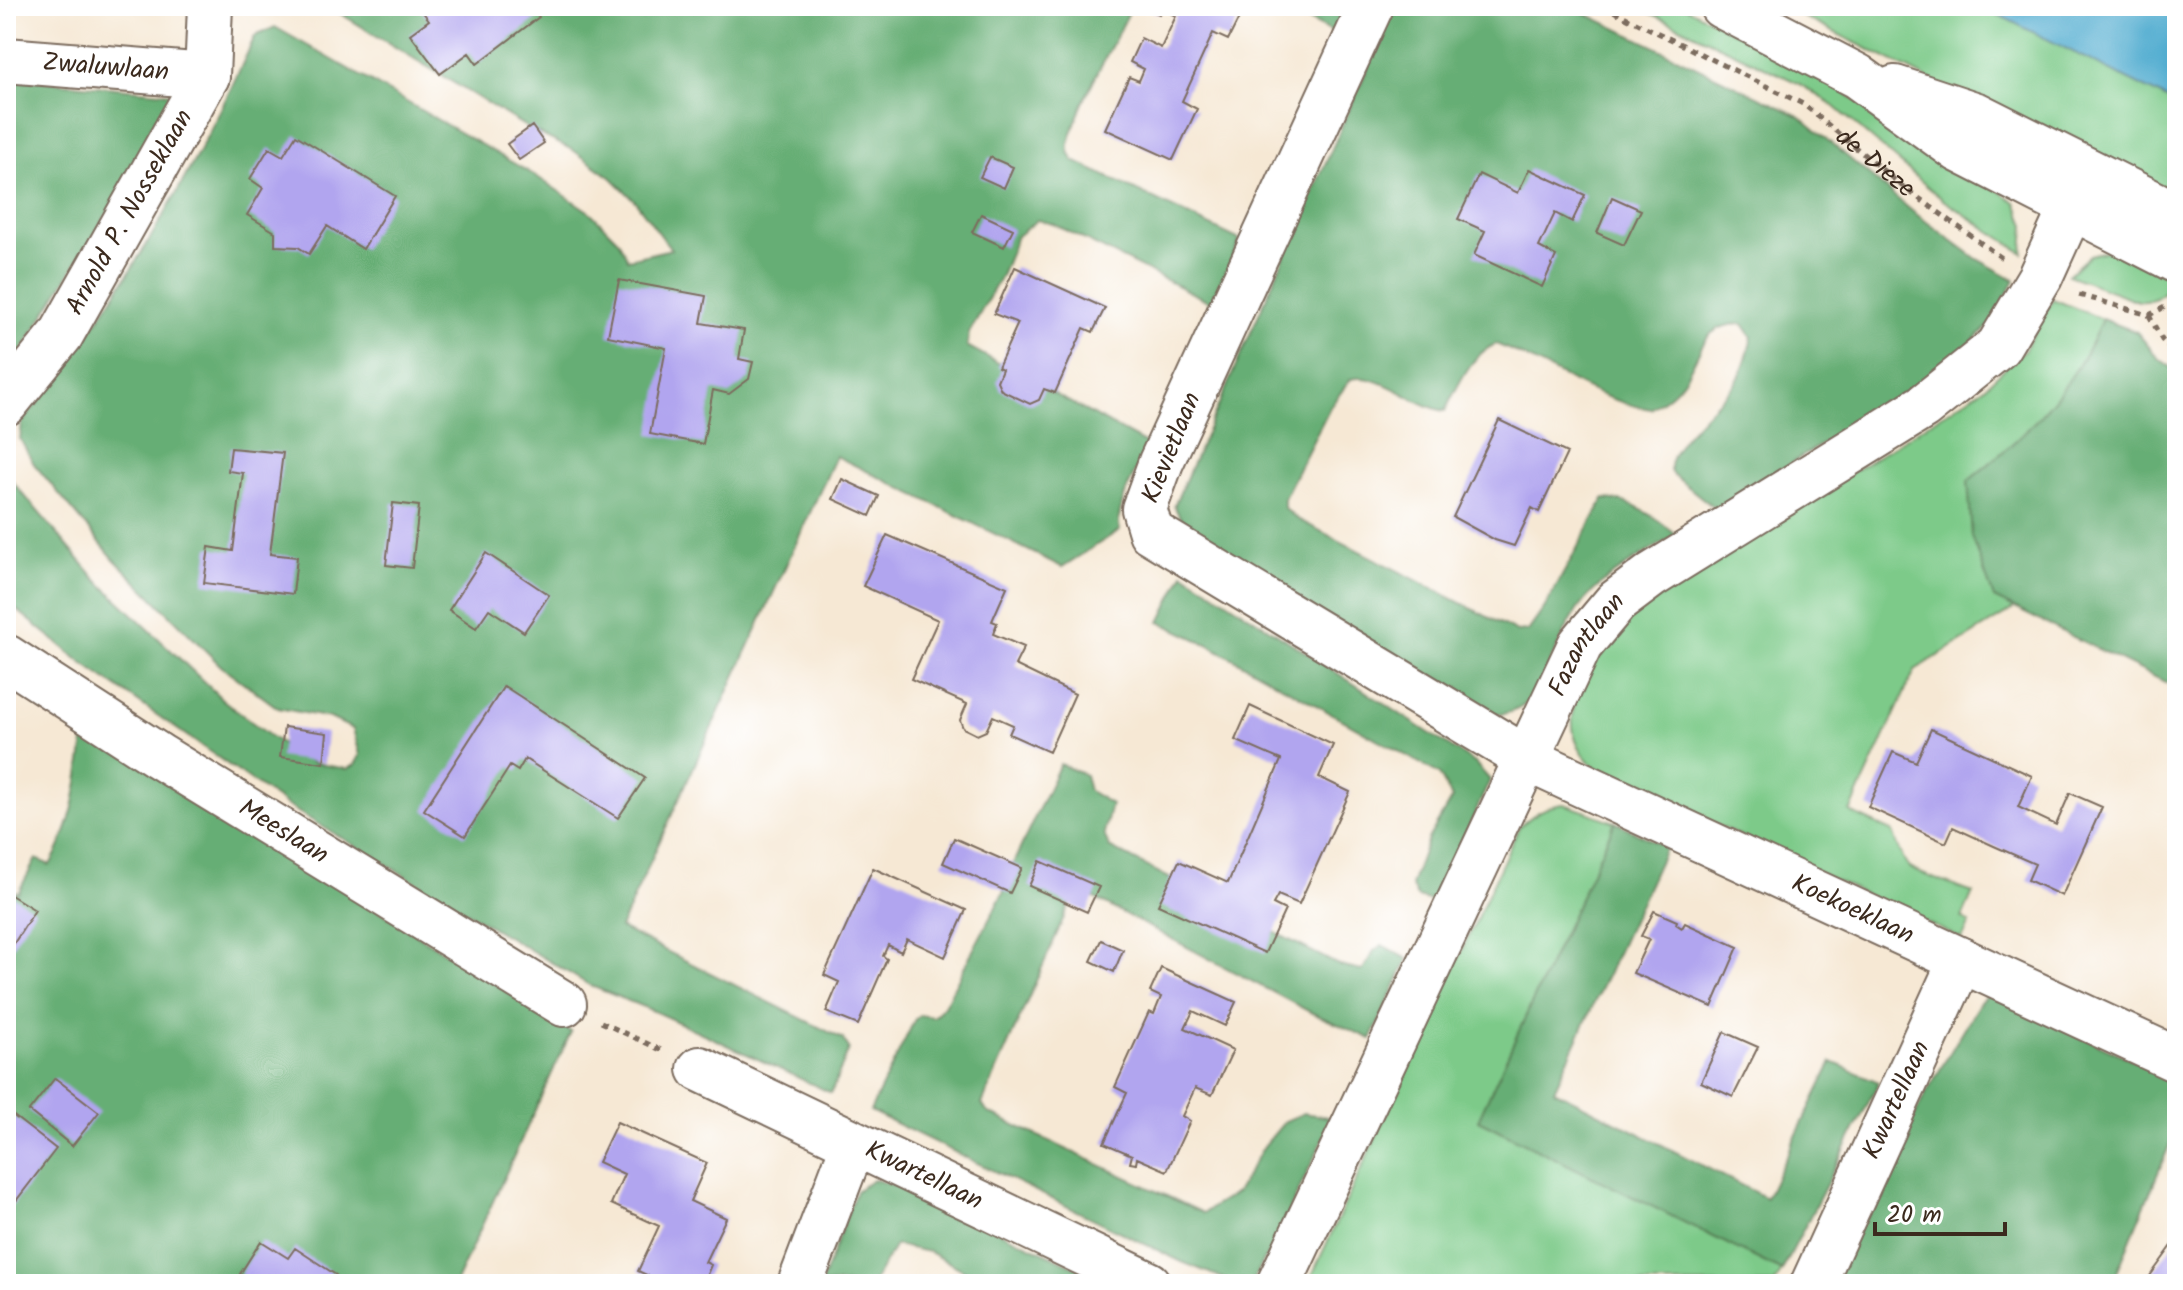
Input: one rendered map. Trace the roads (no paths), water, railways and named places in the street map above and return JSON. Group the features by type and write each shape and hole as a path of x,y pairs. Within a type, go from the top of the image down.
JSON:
{"street":[{"name":"Arnold P. Nosseklaan","path":"6,403 61,335 207,76 210,6"},
{"name":"Kievietlaan","path":"1371,6 1161,462 1144,509 1151,532 1529,760"},
{"path":"1722,6 1857,76 1977,115 2177,261"},
{"name":"Zwaluwlaan","path":"6,60 207,76"},
{"name":"Fazantlaan","path":"1279,1284 1529,760 1580,645 1616,602 1652,575 1923,407 1998,347 2040,277 2079,189"},
{"path":"2079,189 2177,215"},
{"name":"Meeslaan","path":"6,657 159,756 564,1004"},
{"name":"Koekoeklaan","path":"1529,760 2177,1060"},
{"name":"Kwartellaan","path":"1813,1284 1961,960"},
{"name":"Kwartellaan","path":"700,1069 853,1145 1149,1284"},
{"path":"800,1284 853,1145"}],"water":[{"path":"1981,6 2177,6 2177,104"}]}
